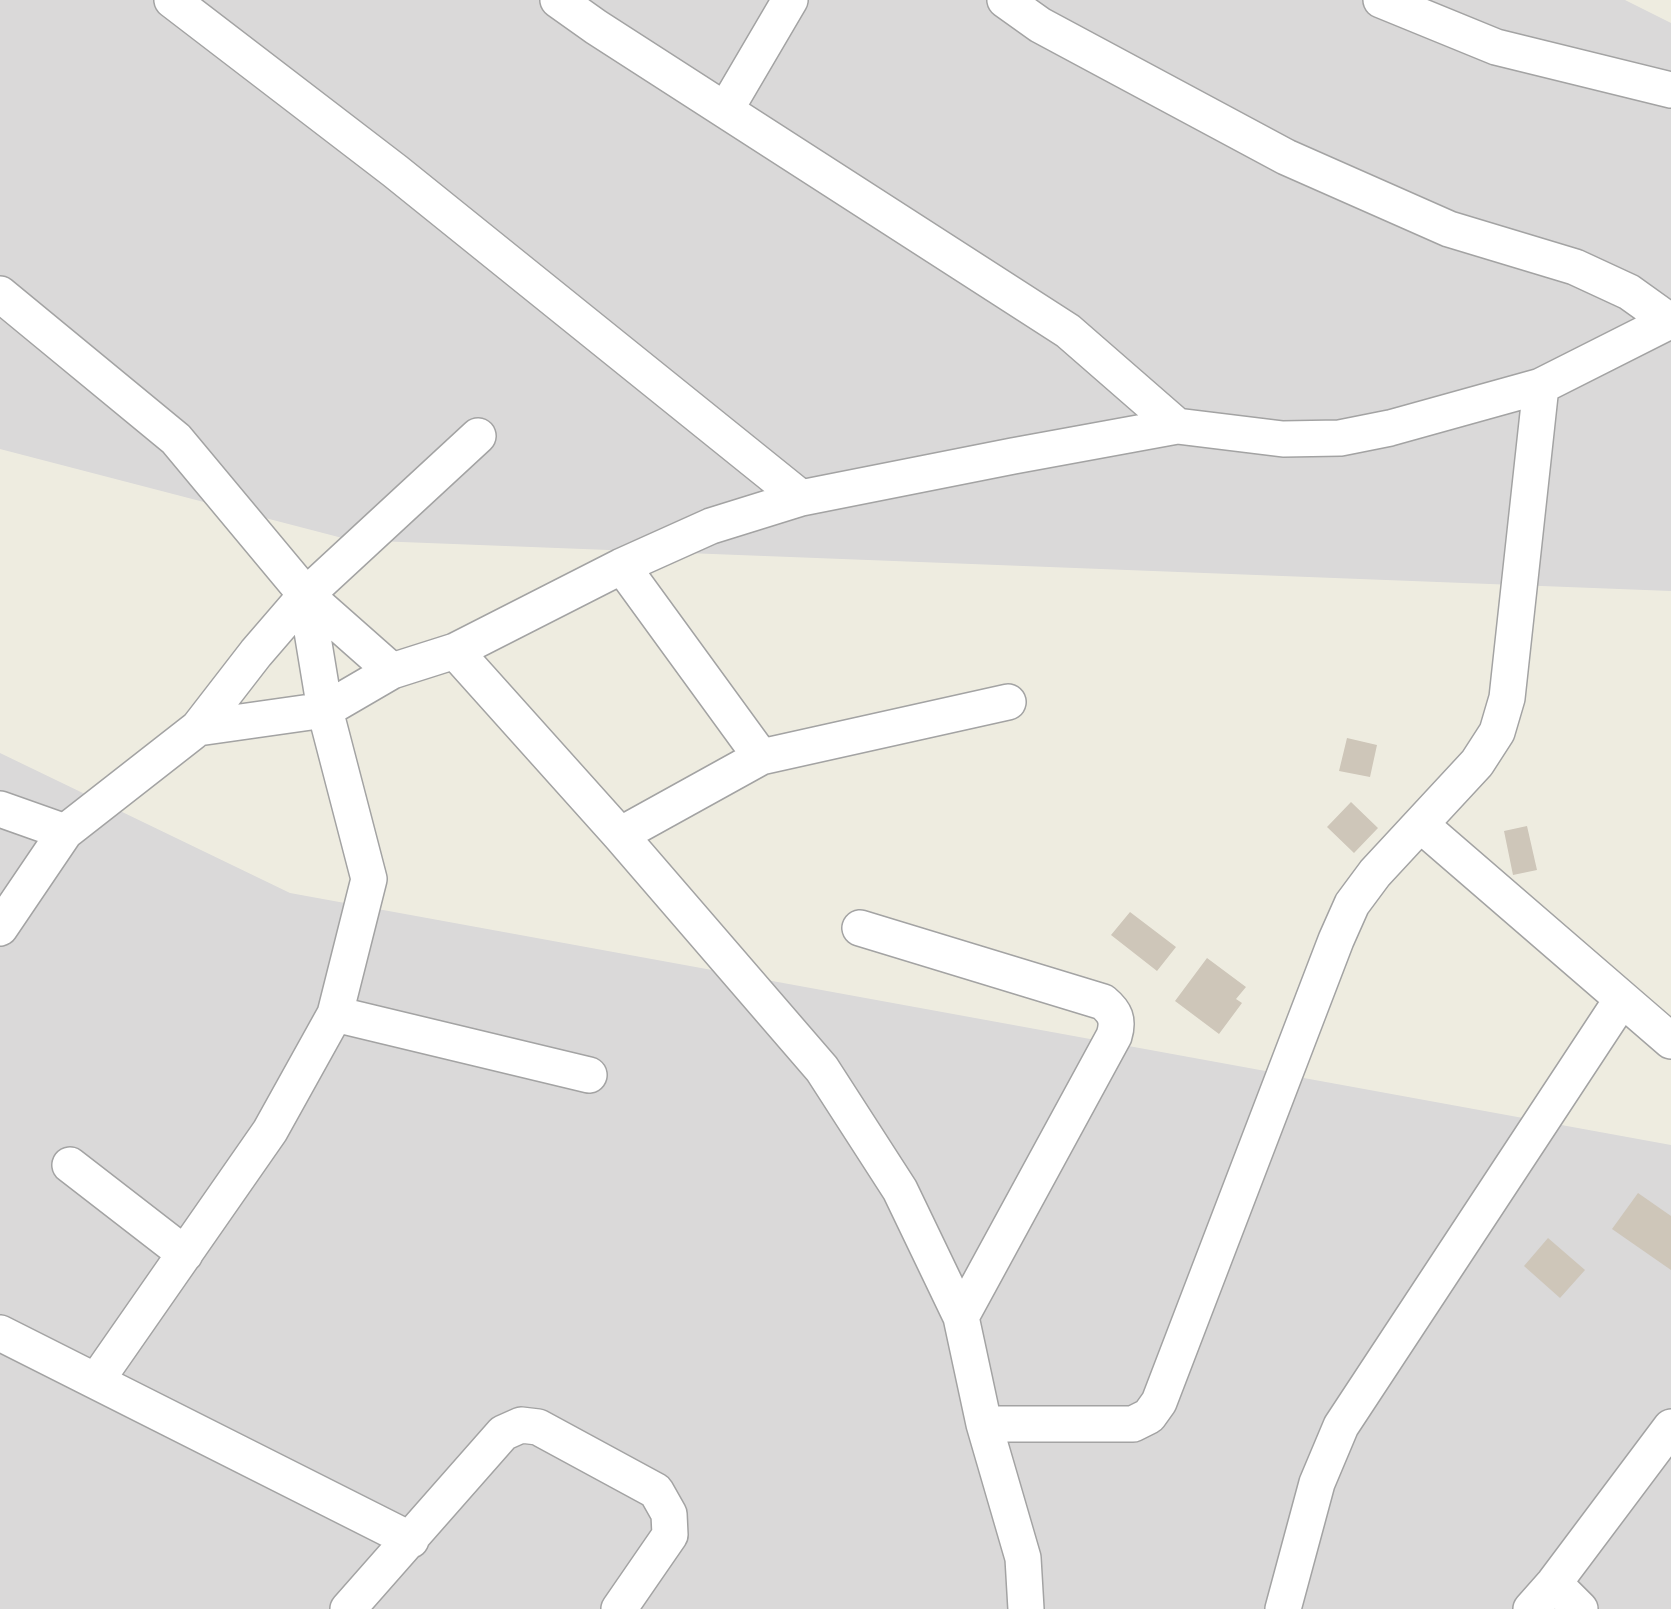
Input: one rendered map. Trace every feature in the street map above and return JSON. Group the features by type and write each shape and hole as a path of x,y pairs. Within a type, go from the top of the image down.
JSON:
{"street":[{"path":"172,0 395,171 801,498"},
{"path":"558,0 1068,331 1177,426"},
{"path":"726,109 790,0"},
{"path":"198,728 325,710 392,671 455,651 622,566 711,526 801,498 1177,426 1283,439 1340,438 1390,428 1541,386 1671,321 1629,292 1575,267 1449,229 1286,157 1040,25 1005,0"},
{"path":"1381,0 1496,47 1671,90"},
{"path":"0,294 176,439 306,596 392,671"},
{"path":"984,1424 1133,1424 1149,1416 1159,1402 1352,904 1374,873 1477,763 1497,732 1507,698 1541,386"},
{"path":"0,928 65,832 198,728 256,653 306,596 478,436"},
{"path":"622,566 761,757"},
{"path":"96,1381 270,1132 335,1014 369,879 325,710 306,596"},
{"path":"455,651 620,835 822,1069 900,1190 961,1317 984,1424 1023,1558 1026,1609"},
{"path":"620,835 761,757 1008,702"},
{"path":"0,809 65,832"},
{"path":"1421,825 1671,1041"},
{"path":"860,928 1103,1002 1114,1011 1117,1025 1114,1036 961,1317"},
{"path":"1283,1609 1317,1483 1341,1426 1622,999"},
{"path":"335,1014 590,1075"},
{"path":"70,1165 185,1254"},
{"path":"0,1333 411,1539"},
{"path":"348,1609 503,1433 521,1425 538,1427 656,1491 669,1514 670,1535 619,1609"},
{"path":"1531,1609 1554,1583 1671,1427"},
{"path":"1554,1583 1580,1609"}],"shaded area":[{"path":"0,0 1625,0 1671,23 1671,591 350,540 0,449"},
{"path":"0,753 290,893 1671,1145 1671,1609 0,1609"}],"building":[{"path":"1347,738 1377,745 1370,777 1339,771"},
{"path":"1351,802 1378,828 1354,853 1327,827"},
{"path":"1527,826 1537,870 1513,875 1504,831"},
{"path":"1130,912 1176,947 1157,971 1111,935"},
{"path":"1207,958 1246,987 1236,999 1242,1003 1219,1034 1175,1001"},
{"path":"1638,1193 1671,1216 1671,1270 1612,1229"},
{"path":"1548,1238 1585,1270 1560,1298 1524,1266"}]}
